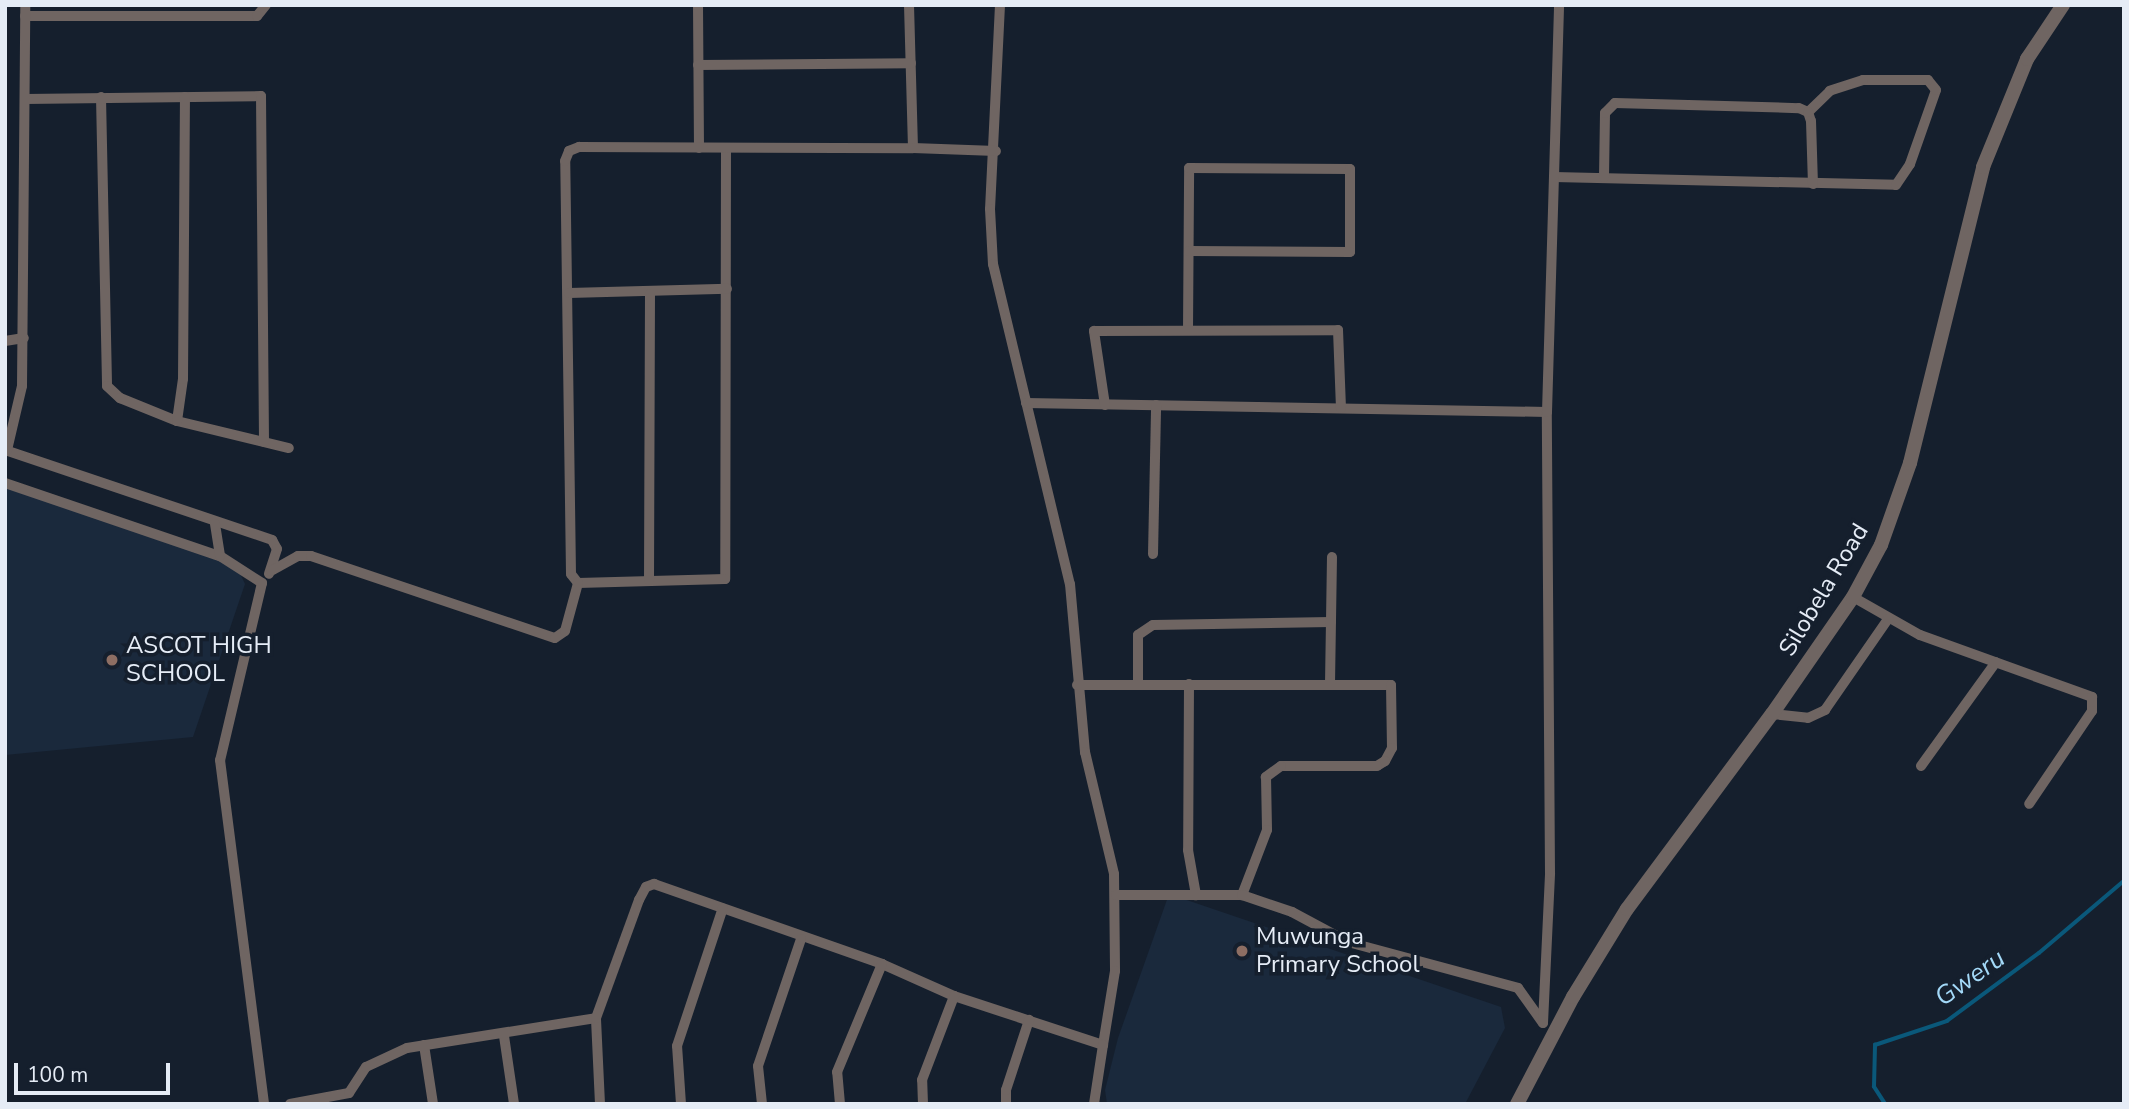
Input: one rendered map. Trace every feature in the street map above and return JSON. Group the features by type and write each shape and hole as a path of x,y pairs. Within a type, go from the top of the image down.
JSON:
{"street":[{"path":"264,1104 220,770 224,736 262,583 271,571 277,549 272,540 215,524 6,450 22,386 25,11 184,11 257,16 266,5"},
{"path":"698,5 699,148"},
{"path":"909,5 913,148"},
{"path":"1000,5 996,151 990,209 993,264 1070,584 1085,752 1116,895 1115,971 1094,1104"},
{"path":"1543,1023 1550,873 1547,412 1559,5"},
{"name":"Silobela Road","path":"1517,1104 1552,1036 1627,909 1772,714 1853,597 1881,545 1899,499 1983,167 2027,59 2063,5"},
{"path":"698,65 911,63"},
{"path":"1554,177 1896,185 1910,164 1936,90 1928,80 1863,80 1830,91 1808,112"},
{"path":"24,99 253,94 265,103 264,442"},
{"path":"101,97 107,386 120,398 177,421 289,448"},
{"path":"177,421 183,379 185,97"},
{"path":"1604,177 1605,113 1615,103 1799,108 1808,112"},
{"path":"1808,112 1813,184"},
{"path":"578,583 649,580 720,582 727,573 726,148"},
{"path":"578,583 571,574 565,161 569,150 913,148 996,151"},
{"path":"1188,330 1189,168 1350,169 1350,252 1189,251"},
{"path":"569,293 650,294 727,289"},
{"path":"649,580 650,294"},
{"path":"1105,405 1094,331 1338,330 1341,408"},
{"path":"5,341 24,338"},
{"path":"1026,403 1547,412"},
{"path":"1153,554 1156,405"},
{"path":"5,483 220,556 262,583"},
{"path":"215,524 220,556"},
{"path":"271,571 298,556 311,556 555,638 565,631 578,583"},
{"path":"1331,684 1332,557"},
{"path":"1853,597 1888,618 1996,662 2088,694 2095,702 2029,804"},
{"path":"1772,714 1808,718 1825,710 1888,618"},
{"path":"1138,684 1138,635 1153,625 1331,622"},
{"path":"1921,766 1996,662"},
{"path":"1189,684 1188,850 1196,895"},
{"path":"1077,685 1391,685 1392,748 1377,766 1271,770 1266,777 1267,830 1242,895"},
{"path":"600,1104 596,1018 646,887 654,884 800,939 882,964 954,996 1103,1045"},
{"path":"1116,895 1242,895 1292,912 1348,942 1518,988 1552,1036"},
{"path":"681,1104 677,1046 723,908"},
{"path":"762,1104 758,1066 800,939"},
{"path":"840,1104 837,1072 882,964"},
{"path":"923,1104 922,1080 954,996"},
{"path":"290,1104 350,1098 356,1077 372,1062 424,1045 504,1036 596,1018"},
{"path":"1006,1104 1006,1090 1029,1020"},
{"path":"504,1036 514,1104"},
{"path":"424,1045 433,1104"}],"shaded area":[{"name":"ASCOT HIGH SCHOOL","path":"5,485 236,565 245,584 193,737 5,755"},
{"name":"Muwunga Primary School","path":"1169,894 1501,1007 1505,1028 1465,1104 1107,1104 1105,1090 1118,1038"}],"waterway":[{"name":"Gweru","path":"1885,1104 1874,1087 1875,1045 1947,1021 2039,953 2124,881"}],"place":[{"name":"ASCOT HIGH SCHOOL","path":"112,660"},
{"name":"Muwunga Primary School","path":"1242,951"}]}
